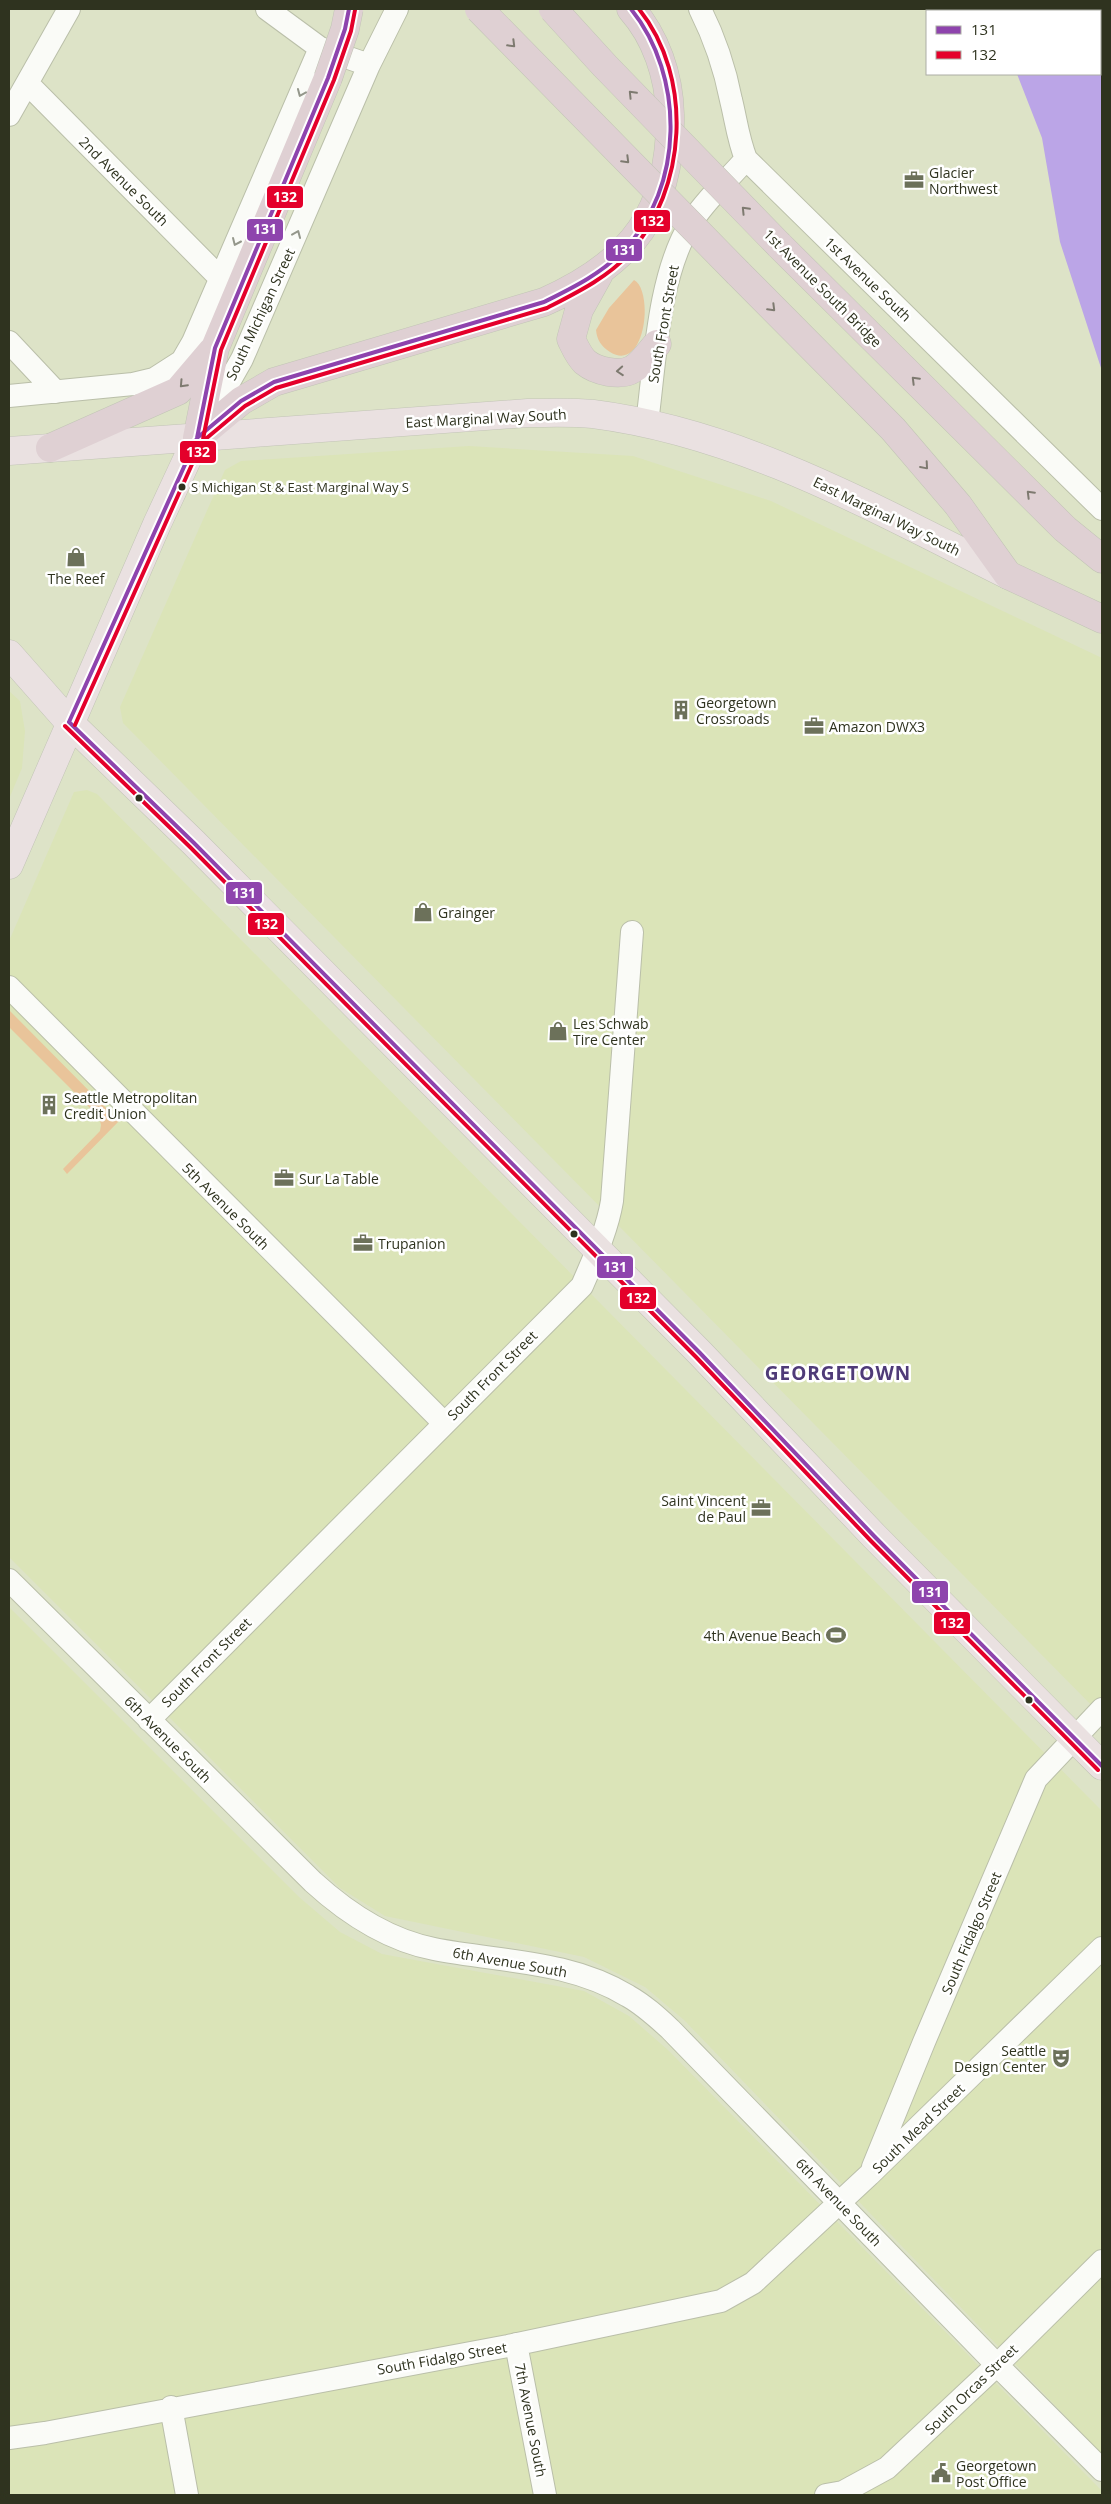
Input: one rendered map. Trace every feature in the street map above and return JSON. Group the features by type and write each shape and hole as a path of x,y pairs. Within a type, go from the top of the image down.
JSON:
{"highway":[{"path":"197,438 215,348 328,78 345,30 348,9"},
{"path":"479,9 893,429 958,505 1008,575"},
{"name":"1st Avenue South Bridge","path":"553,9 605,66 779,245 1065,529 1102,560"},
{"path":"197,438 241,401 274,382 521,310 576,288 600,272 625,249 644,225 658,200 667,170 670,141 666,77 653,42 639,18 631,9"},
{"path":"600,272 579,310 571,339 578,354 587,363 602,370 620,373 633,369 657,344"},
{"path":"50,448 178,390 215,348"},
{"name":"East Marginal Way South","path":"1008,575 1102,618"}],"main road":[{"name":"East Marginal Way South","path":"9,451 528,413 591,414 647,423 711,440 775,462 1008,575"},
{"name":"South Michigan Street","path":"9,865 69,722 197,438"},
{"path":"9,654 69,722 194,843 597,1251 700,1352 875,1537 1102,1766"}],"street":[{"path":"9,115 69,9"},
{"path":"267,9 320,48 369,65"},
{"name":"South Michigan Street","path":"197,438 242,359 369,65 397,9"},
{"name":"1st Avenue South","path":"700,9 720,56 731,99 738,139 746,159 1102,509"},
{"path":"9,396 133,384 154,379 182,361 193,342 320,48"},
{"name":"2nd Avenue South","path":"28,84 220,278"},
{"name":"South Front Street","path":"647,423 666,286 676,252 691,222 746,159"},
{"path":"9,342 56,392"},
{"name":"South Front Street","path":"149,1720 582,1286 609,1217 615,1185 632,932"},
{"name":"5th Avenue South","path":"9,986 444,1424"},
{"name":"6th Avenue South","path":"9,1580 333,1901 363,1921 402,1939 433,1949 513,1960 568,1971 628,1995 670,2029 997,2365 1102,2470"},
{"name":"South Fidalgo Street","path":"870,2175 924,2042 1036,1779 1102,1709"},
{"name":"South Mead Street","path":"840,2202 1102,1948"},
{"name":"South Fidalgo Street","path":"9,2438 63,2430 516,2344 721,2300 753,2283 840,2202"},
{"name":"South Orcas Street","path":"826,2495 843,2492 887,2468 997,2365 1102,2261"},
{"name":"7th Avenue South","path":"516,2344 545,2495"},
{"path":"171,2408 187,2495"}],"shaded area":[{"path":"1102,9 1102,371 1060,242 1042,138 1017,75 1101,75 1101,10 987,10"},
{"path":"634,280 640,287 644,299 643,328 639,342 632,351 622,356 610,352 604,347 598,340 596,330 609,308"},
{"path":"469,446 633,456 771,501 1102,658 1102,1716 123,723 120,707 225,470 241,461"},
{"path":"9,691 20,701 25,731 22,768 9,799"},
{"path":"87,790 97,794 1102,1811 1102,2454 684,2020 645,1987 584,1957 385,1916 340,1888 9,1557 9,941 74,792"},
{"path":"9,1010 119,1121 67,1174 63,1169 100,1131 99,1117 9,1027"},
{"path":"9,1607 299,1897 340,1932 382,1954 584,1991 629,2016 668,2050 1102,2491 1102,2495 201,2495 200,2493 194,2495 9,2495"}],"transit line":[{"name":"131","path":"190,453 197,438 215,348 328,78 345,29 349,9"},
{"name":"131","path":"69,722 197,438 241,401 274,382 544,302 596,274 623,251 643,225 658,196 667,164 670,131 669,98 661,66 649,36 631,9"},
{"name":"132","path":"75,725 202,442 245,406 276,388 547,308 601,278 629,254 648,228 663,198 672,166 676,133 675,100 669,67 657,37 639,9"},
{"name":"132","path":"196,456 203,439 221,350 334,80 351,31 355,10"},
{"name":"131","path":"69,722 194,843 700,1353 875,1537 1102,1766"},
{"name":"132","path":"65,726 190,847 696,1357 871,1541 1098,1770"}],"place":[{"name":"Glacier Northwest","path":"914,180"},
{"name":"S Michigan St & East Marginal Way S","path":"182,487"},
{"name":"The Reef","path":"76,557"},
{"name":"Georgetown Crossroads","path":"681,710"},
{"name":"Amazon DWX3","path":"814,726"},
{"name":"Grainger","path":"423,912"},
{"name":"Les Schwab Tire Center","path":"558,1031"},
{"name":"Seattle Metropolitan Credit Union","path":"49,1105"},
{"name":"Sur La Table","path":"284,1178"},
{"name":"Trupanion","path":"363,1243"},
{"name":"Saint Vincent de Paul","path":"761,1508"},
{"name":"4th Avenue Beach","path":"836,1635"},
{"name":"Seattle Design Center","path":"1061,2058"},
{"name":"Georgetown Post Office","path":"941,2473"}],"district":[{"name":"GEORGETOWN","path":"838,1373"}]}
